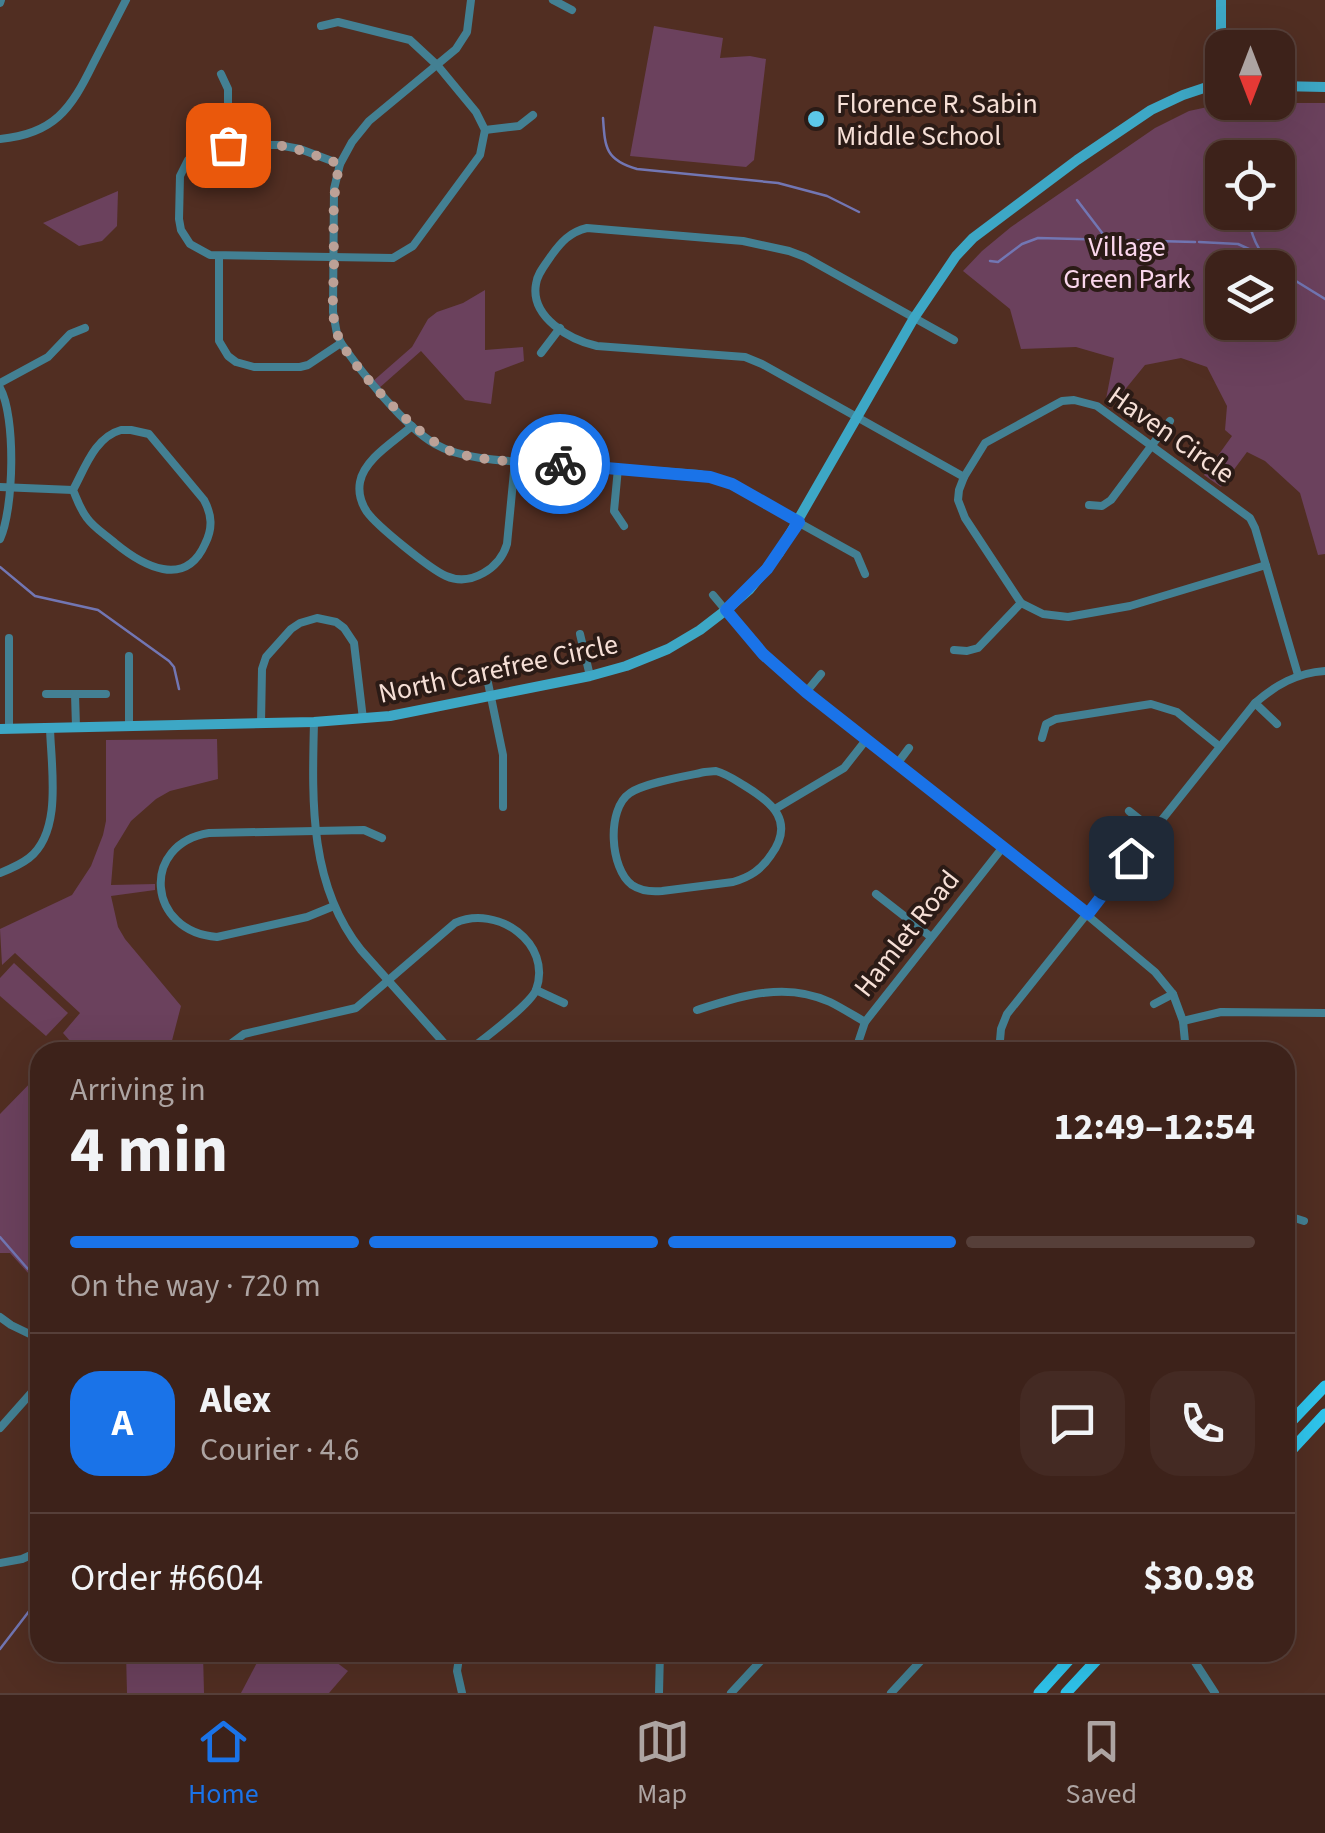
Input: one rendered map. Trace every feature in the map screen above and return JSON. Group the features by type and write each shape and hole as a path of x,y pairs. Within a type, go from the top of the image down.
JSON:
{"main road":[{"path":"1221,0 1221,30"},
{"path":"1295,86 1325,87"},
{"name":"North Carefree Circle","path":"5,728 314,722 390,716 590,676 652,657 685,640 726,610 767,569 799,522 914,318 956,256 994,221 1151,110 1205,88"},
{"path":"1295,1418 1325,1386"},
{"path":"1295,1446 1325,1414"},
{"path":"1039,1693 1067,1662"},
{"path":"1066,1693 1095,1662"}],"street":[{"path":"0,139 36,132 71,105 126,0"},
{"path":"471,0 467,32 456,49 369,121 340,164 334,190 333,312 341,344 397,412 434,444 454,452 515,460 700,474 722,480 857,555 865,574"},
{"path":"553,0 572,10"},
{"path":"321,26 338,22 401,36 418,44 476,112 485,130 480,155 406,252 393,258 219,256 195,248 181,230 180,176 188,160 207,146 288,146 340,164"},
{"path":"221,74 228,89 228,145"},
{"path":"485,130 519,126 533,115"},
{"path":"954,340 805,257 743,241 588,228 565,238 538,275 535,290 539,307 551,323 578,340 598,346 745,357 964,477 958,500 965,518 1022,603 1043,614 1068,616 1130,606 1266,565"},
{"path":"406,252 412,263"},
{"path":"219,256 218,331 228,356 246,366 308,365 341,344"},
{"path":"0,539 6,521 4,487 10,415 0,385 48,357 70,334 85,328"},
{"path":"541,354 560,328"},
{"path":"275,368 276,379"},
{"name":"Haven Circle","path":"964,477 979,450 993,436 1062,401 1097,406 1250,518 1298,675"},
{"path":"1089,505 1102,506 1111,500 1170,421"},
{"path":"412,426 370,463 360,478 360,495 376,522 446,576 464,579 482,574 504,554 515,460"},
{"path":"121,430 141,432 156,441 204,500 211,517 209,535 201,553 189,564 163,570 143,564 88,520 73,490 103,438 121,430"},
{"path":"618,468 614,511 624,526"},
{"path":"4,487 73,490"},
{"path":"713,595 763,654 806,692 1088,914 1155,972 1173,994 1183,1021 1185,1042"},
{"path":"954,650 978,648 1022,603"},
{"path":"261,723 266,656 300,622 318,618 344,628 354,643 362,719"},
{"path":"580,634 590,676"},
{"path":"5,728 9,638"},
{"path":"128,656 128,726"},
{"path":"1000,1042 1007,1014 1255,703 1273,687 1298,675 1325,671"},
{"path":"806,692 821,674"},
{"path":"487,678 502,755 503,807"},
{"path":"46,694 106,694"},
{"path":"76,694 76,727"},
{"path":"1255,703 1277,724"},
{"path":"1042,738 1046,724 1056,719 1152,704 1177,712 1219,746"},
{"path":"314,722 316,832 324,878 334,906 350,936 443,1042"},
{"path":"0,873 27,860 48,832 52,811 50,728"},
{"path":"775,809 844,768 866,740"},
{"path":"897,764 909,748"},
{"path":"716,772 769,800 775,809 781,822 776,848 756,872 733,882 651,892 631,884 621,872 614,821 620,804 639,788 716,772"},
{"path":"1129,811 1153,830"},
{"path":"334,906 307,917 217,937 203,936 190,932 172,918 163,901 162,874 176,846 198,835 364,830 382,838"},
{"name":"Hamlet Road","path":"859,1042 865,1022 1002,847"},
{"path":"756,872 764,882"},
{"path":"624,895 631,884"},
{"path":"876,894 931,937"},
{"path":"233,1042 244,1034 356,1008 455,924 464,919 487,918 497,920 524,939 540,970 532,998 479,1042"},
{"path":"536,990 564,1003"},
{"path":"697,1010 746,994 786,992 828,1001 865,1022"},
{"path":"1154,1004 1173,994"},
{"path":"1183,1021 1222,1012 1325,1013"},
{"path":"1295,1219 1304,1221"},
{"path":"0,1317 30,1334"},
{"path":"0,1428 30,1394"},
{"path":"0,1563 30,1555"},
{"path":"458,1662 462,1693"},
{"path":"660,1662 660,1693"},
{"path":"732,1693 760,1662"},
{"path":"891,1693 919,1662"},
{"path":"1196,1662 1215,1693"}],"green space":[{"path":"654,26 723,38 720,58 766,59 754,160 746,167 630,156"},
{"name":"Village Green Park","path":"1295,103 1325,103 1325,554 1318,555 1300,493 1265,461 1247,452 1221,487 1204,475 1232,436 1225,430 1227,406 1207,367 1181,358 1145,365 1110,408 1105,404 1114,358 1076,347 1021,349 1010,309 963,271 1011,227 1155,128 1205,108 1205,120 1295,120"},
{"path":"118,191 117,226 102,241 79,246 43,223"},
{"path":"485,290 485,350 523,347 524,361 495,372 491,404 465,400 421,351 378,389 372,382 412,347 428,319"},
{"path":"217,739 218,779 170,791 156,799 131,821 114,849 111,885 155,884 155,890 111,896 125,939 181,1006 172,1042 69,1042 63,1033 80,1013 15,953 2,965 0,929 72,895 91,866 106,821 106,740"},
{"path":"14,963 68,1013 46,1036 0,996 0,978"},
{"path":"30,1083 30,1275 10,1253 0,1253 0,1114"},
{"path":"126,1662 203,1662 204,1693 127,1693"},
{"path":"257,1662 336,1662 348,1671 329,1693 241,1693"}],"waterway":[{"path":"603,118 609,151 626,165 778,183 827,196 859,212"},
{"path":"1077,200 1106,238"},
{"path":"1252,230 1260,250"},
{"path":"990,261 998,262 1022,244 1038,238 1195,242"},
{"path":"1199,242 1238,244 1251,250"},
{"path":"1295,280 1325,299"},
{"path":"0,567 35,596 98,610 169,661 179,689"},
{"path":"0,1237 30,1270"},
{"path":"0,1649 30,1610"}],"way so far":[{"path":"228,145 288,146 340,164 334,190 334,324 341,344 397,412 422,436 454,452 560,464"}],"place":[{"name":"Florence R. Sabin Middle School","path":"816,119"}],"route":[{"path":"560,464 700,474 732,484 799,522 767,569 726,610 763,654 1088,914 1131,858"}]}
